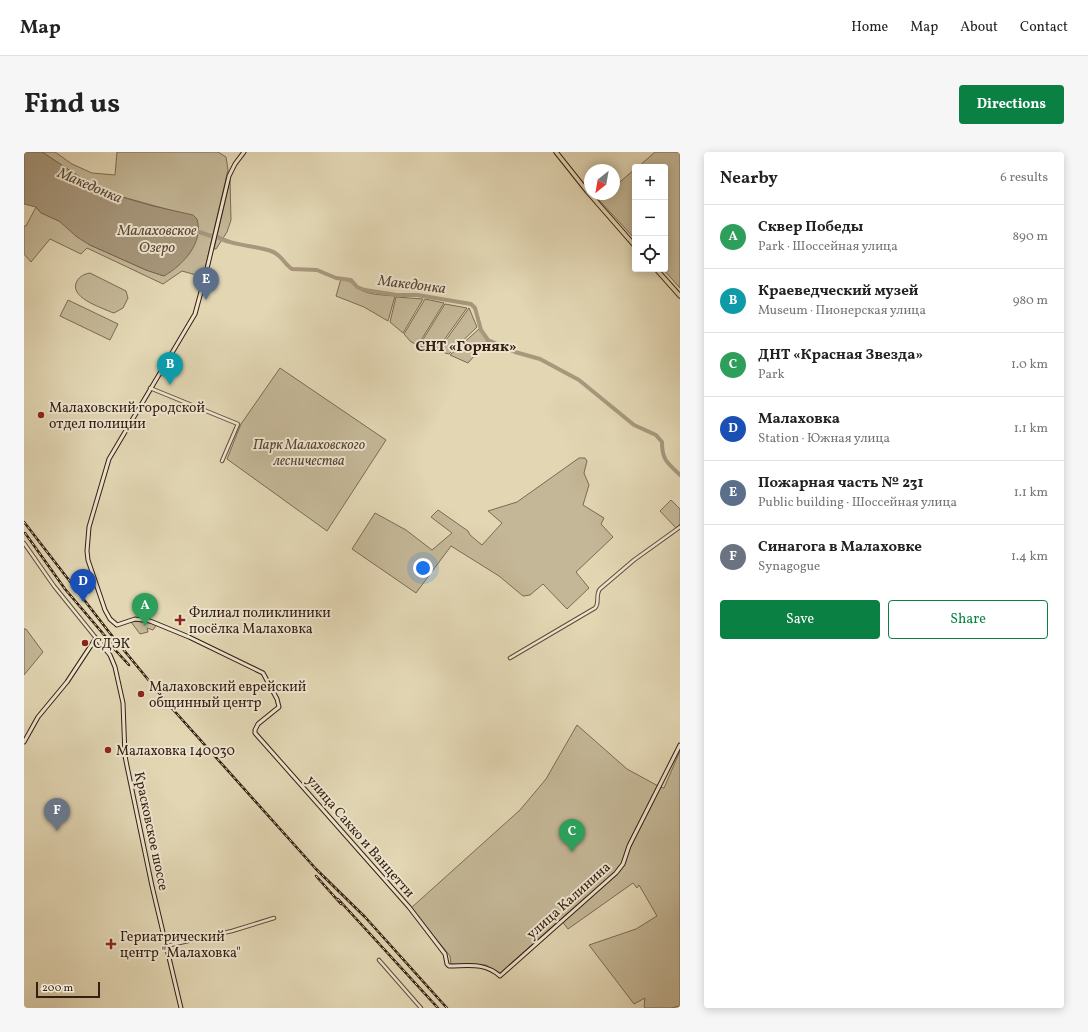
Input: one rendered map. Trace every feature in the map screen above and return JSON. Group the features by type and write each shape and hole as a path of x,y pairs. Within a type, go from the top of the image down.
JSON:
{"main road":[{"path":"150,388 194,314 216,233 229,176 235,164 244,152"},
{"path":"556,152 587,191 632,243"},
{"path":"659,272 680,296"},
{"name":"улица Сакко и Ванцетти","path":"150,388 107,464 89,527 87,551 105,610 112,621 119,625 135,619 150,621 179,632 265,674 279,707 258,724 255,730 258,736 409,907 432,935 449,966 479,965 490,969 500,976"},
{"path":"24,742 38,717 67,682 96,638"},
{"name":"Красковское шоссе","path":"96,638 110,655 115,667 125,717 125,756 147,863 181,1008"},
{"name":"улица Калинина","path":"500,976 606,882 623,864 629,846 680,745"}],"street":[{"path":"150,388 238,424 222,461"},
{"path":"510,658 595,608 597,603 597,593 602,586 634,560 680,527"},
{"path":"24,544 50,580 96,638"},
{"path":"166,946 232,931 274,918"},
{"path":"379,960 421,1008"}],"green space":[{"path":"42,152 55,152 72,164 92,173 115,175 117,152 218,152 226,157 228,170 203,277 182,271 163,284 87,248 81,254 50,239 31,262 24,254 24,226 26,226 36,207 40,212 61,222 90,245 146,270 164,276 191,251 198,231 177,212 101,191"},
{"path":"655,152 680,152 680,288 666,272 668,272 668,164 641,164"},
{"path":"632,172 632,236 599,200 620,200 620,182"},
{"path":"230,180 231,220 227,232 216,249 214,249"},
{"path":"90,273 126,291 128,298 123,308 114,313 86,301 81,297 75,287 77,281 82,276"},
{"path":"341,279 351,282 363,291 379,295 395,296 388,321 364,307 336,296"},
{"path":"396,297 423,299 403,333 390,322"},
{"path":"425,299 444,303 418,345 411,342 404,334"},
{"path":"68,300 118,324 110,340 60,316"},
{"path":"445,304 467,308 436,351 419,346"},
{"path":"469,308 477,327 449,354 438,351"},
{"path":"479,329 488,340 468,363 450,355"},
{"name":"Парк Малаховского лесничества","path":"280,368 386,440 327,531 227,459 241,424"},
{"path":"579,458 585,458 587,461 584,473 589,485 583,505 604,518 601,524 613,537 576,572 589,588 567,609 543,584 530,595 523,596 499,576 451,546 416,593 352,549 375,513 406,530 432,550 452,533 431,517 438,510 468,531 470,535 482,545 502,523 488,511 517,502"},
{"path":"671,500 680,509 680,524 676,528 660,511"},
{"path":"137,621 157,624 153,630 147,628 148,632 140,634 131,622"},
{"path":"24,629 26,629 43,652 24,675"},
{"path":"577,725 627,769 660,787 664,788 680,751 680,1006 671,1008 646,1008 644,1007 645,998 634,1004 589,945 636,929 657,916 639,885 637,888 633,883 568,929 562,921 587,896 499,974 486,965 451,964 450,956 411,908 520,810 546,779"}],"water":[{"name":"Малаховское Озеро","path":"24,152 42,152 101,191 153,206 193,215 197,219 198,228 195,245 178,266 164,276 146,270 90,245 77,237 59,221 41,213 36,207 24,204"}],"waterway":[{"name":"Македонка","path":"193,230 211,236 214,235 234,243 274,252 292,269 317,270 336,278 351,280 357,287 365,290 397,295 417,295 471,304 475,308 481,330 488,340 515,352 540,359 579,380 634,425 656,435 662,442 663,453 666,461 680,475"}],"railway":[{"path":"24,522 109,632 169,705 316,869 365,917 447,1008"},
{"path":"25,533 65,589 111,643"},
{"path":"106,640 129,665"},
{"path":"316,876 341,904"},
{"path":"338,899 438,1008"}],"place":[{"name":"Пожарная часть № 231","path":"206,300"},
{"name":"Краеведческий музей","path":"170,385"},
{"name":"Малаховский городской отдел полиции","path":"41,415"},
{"name":"Малаховка","path":"83,602"},
{"name":"Филиал поликлиники посёлка Малаховка","path":"180,620"},
{"name":"Сквер Победы","path":"145,626"},
{"name":"СДЭК","path":"85,643"},
{"name":"Малаховский еврейский общинный центр","path":"141,694"},
{"name":"Малаховка 140030","path":"108,750"},
{"name":"Синагога в Малаховке","path":"57,831"},
{"name":"ДНТ «Красная Звезда»","path":"572,852"},
{"name":"Гериатрический центр \"Малаховка\"","path":"111,944"}],"district":[{"name":"СНТ «Горняк»","path":"466,346"}]}
